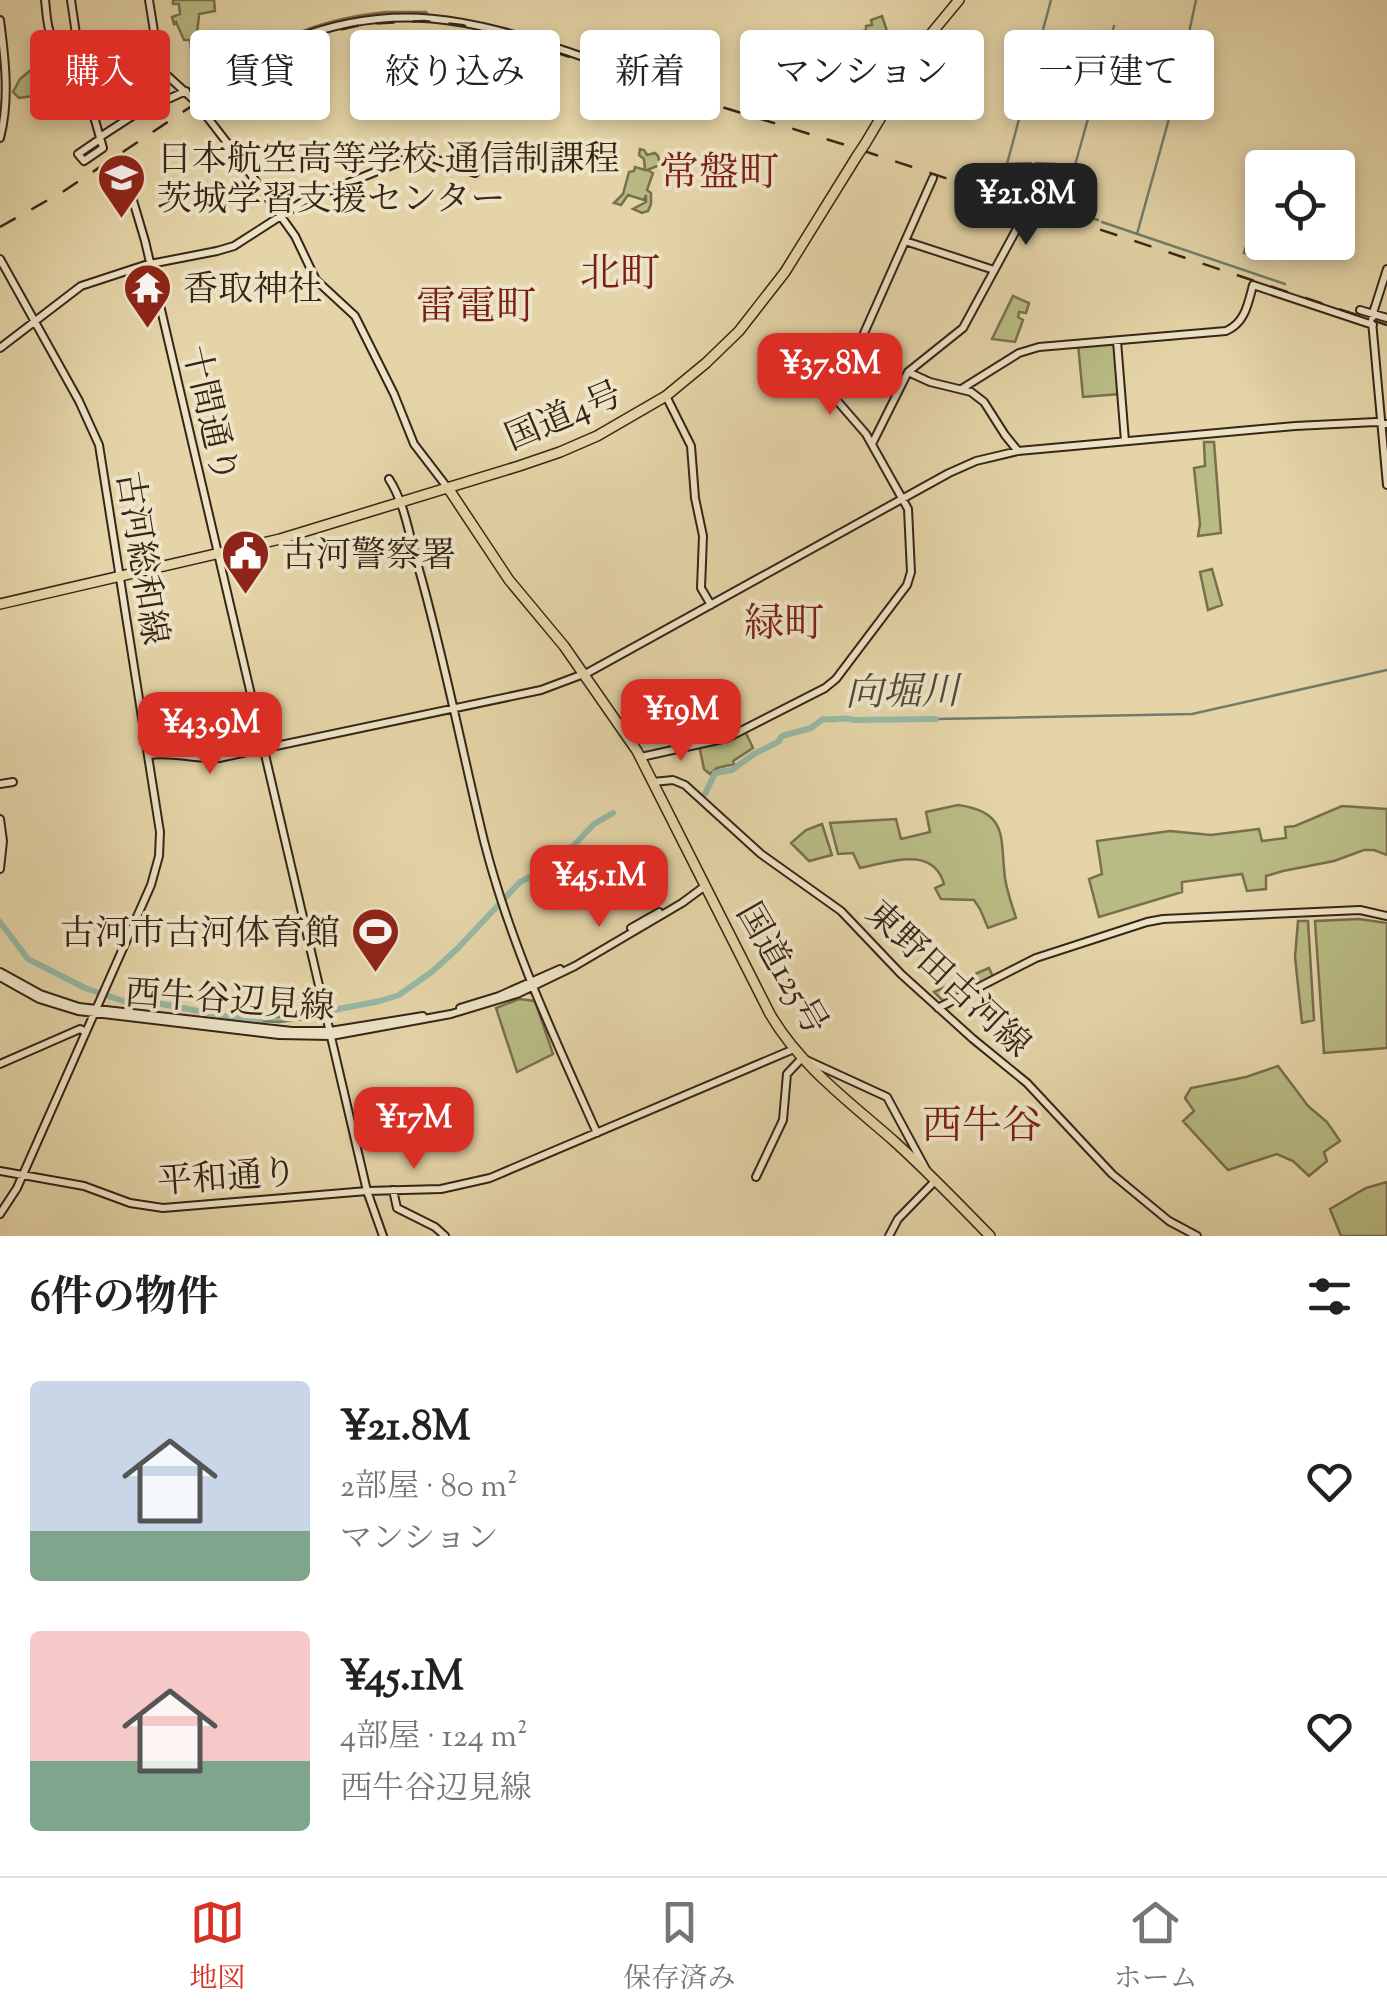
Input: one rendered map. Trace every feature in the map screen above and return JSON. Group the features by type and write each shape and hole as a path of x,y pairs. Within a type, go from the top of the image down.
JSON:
{"highway":[{"name":"国道4号","path":"0,604 280,539 448,488 572,447 666,396 753,315 785,272 930,35 958,0"},
{"name":"国道125号","path":"448,488 514,586 585,675 640,757 770,1014 794,1050 990,1236"}],"street":[{"path":"45,0 49,30"},
{"path":"71,0 74,30"},
{"path":"149,0 160,69 190,96"},
{"path":"321,30 357,20 407,15 473,22 580,56"},
{"path":"0,20 6,114 0,138"},
{"path":"170,98 186,91"},
{"path":"95,120 100,138 127,120"},
{"path":"209,120 282,216 316,280 360,324 414,444 448,488"},
{"path":"0,348 81,286 150,264 228,248 304,201 416,155 475,173"},
{"path":"132,166 140,178 129,188 114,190 110,181 132,166"},
{"path":"857,349 933,178"},
{"name":"十間通り","path":"129,188 367,1191 383,1236"},
{"path":"872,444 908,372 963,328 1027,210"},
{"path":"905,240 994,270"},
{"name":"古河総和線","path":"0,259 97,438 159,816 159,856 151,886 11,1199 0,1214"},
{"path":"1387,269 1372,313 1385,424 1387,486"},
{"path":"962,388 1029,350 1226,331 1244,317 1253,286 1373,325"},
{"path":"1360,310 1387,318"},
{"path":"1117,341 1125,441"},
{"path":"908,372 972,392 984,402 1018,450"},
{"path":"640,757 727,738 833,682 910,580 910,520 903,498 859,424 813,373"},
{"path":"666,396 691,446 703,536 702,588 711,605"},
{"path":"149,755 214,758 542,690 585,675 920,489 976,462 1018,450 1294,426 1385,424"},
{"path":"390,479 430,608 500,897 532,985 597,1133"},
{"path":"0,784 13,782"},
{"name":"東野田古河線","path":"653,782 678,782 761,854 834,906 900,974 1027,1083 1112,1174 1169,1220 1197,1236"},
{"path":"0,820 0,869"},
{"name":"西牛谷辺見線","path":"0,974 50,998 95,1011 330,1034 472,1009 532,985 706,886"},
{"path":"938,1008 1036,958 1163,919 1360,910 1387,916"},
{"path":"0,1064 80,1029 86,1032"},
{"name":"平和通り","path":"0,1170 84,1186 130,1203 171,1209 367,1191 433,1190 472,1184 794,1050"},
{"path":"756,1177 784,1120 787,1074 802,1058 887,1096 932,1177 889,1236"},
{"path":"393,1190 397,1208 445,1236"}],"green space":[{"path":"173,0 214,0 215,11 199,14 197,30 190,30 190,40 184,40 172,17 180,14 179,4 173,4"},
{"path":"426,12 429,16 379,17 330,30 306,30 360,15"},
{"path":"882,16 887,30 866,30 866,26 872,25 871,20"},
{"path":"30,71 30,96 19,98 13,92"},
{"path":"640,149 647,155 655,153 660,165 647,170 653,173 647,190 651,193 651,204 642,213 633,209 646,202 646,195 644,200 628,195 621,205 614,203 623,194 629,172 635,167 645,170"},
{"path":"1013,296 1029,303 1026,313 1019,312 1018,317 1023,320 1015,342 992,339"},
{"path":"1116,342 1120,394 1083,397 1078,344"},
{"path":"1204,442 1214,442 1221,533 1198,536 1194,468 1205,466"},
{"path":"1212,569 1222,605 1208,610 1200,572"},
{"path":"745,731 753,748 734,764 710,774 704,769 699,745"},
{"path":"958,805 986,814 999,829 1006,883 1016,918 988,928 974,900 941,899 935,888 944,884 938,872 920,860 897,860 860,868 853,853 838,854 830,823 896,819 901,839 930,832 926,812"},
{"path":"1342,806 1387,809 1387,855 1364,850 1334,861 1283,871 1266,876 1266,889 1247,891 1242,874 1182,882 1182,892 1099,917 1089,879 1102,874 1097,841 1170,831 1211,835 1259,829 1262,841 1286,838 1285,827"},
{"path":"822,824 832,855 809,861 791,843 806,830"},
{"path":"1359,919 1387,923 1387,1048 1324,1053 1315,921"},
{"path":"1298,921 1308,921 1314,1020 1302,1023 1295,957"},
{"path":"989,968 994,979 949,1007 934,992"},
{"path":"519,999 535,1001 553,1054 517,1072 496,1008"},
{"path":"1278,1066 1340,1141 1324,1152 1327,1161 1309,1176 1293,1161 1277,1154 1228,1170 1183,1121 1194,1111 1185,1098 1191,1088"},
{"path":"1387,1182 1387,1236 1341,1236 1330,1209 1366,1188"}],"shaded area":[{"path":"318,1009 320,1017 279,1022 257,1019 260,1016 277,1017"}],"waterway":[{"path":"1031,163 1007,164 1051,0"},
{"path":"1137,234 1190,43 1187,42 1196,0"},
{"path":"1070,183 1114,26"},
{"path":"1036,163 1057,164 1069,182"},
{"path":"1079,214 1098,220"},
{"path":"1102,222 1285,284"},
{"name":"向堀川","path":"936,719 1192,714 1387,670"},
{"name":"向堀川","path":"698,798 705,794 715,773 732,770 782,736 811,728 823,719 936,719"},
{"name":"向堀川","path":"313,1014 399,995 458,948 520,882 556,864 594,824 613,813"},
{"name":"向堀川","path":"0,922 28,959 85,988 126,1002 261,1019"}],"railway":[{"path":"0,227 64,191 243,72 289,46 365,24 424,21 462,25 515,39 1387,325"}],"place":[{"name":"日本航空高等学校 通信制課程 茨城学習支援センター","path":"122,220"},
{"name":"香取神社","path":"148,330"},
{"name":"古河警察署","path":"246,596"},
{"name":"古河市古河体育館","path":"375,974"}],"district":[{"name":"常盤町","path":"719,171"},
{"name":"北町","path":"620,272"},
{"name":"雷電町","path":"476,305"},
{"name":"緑町","path":"784,622"},
{"name":"西牛谷","path":"982,1124"}]}
